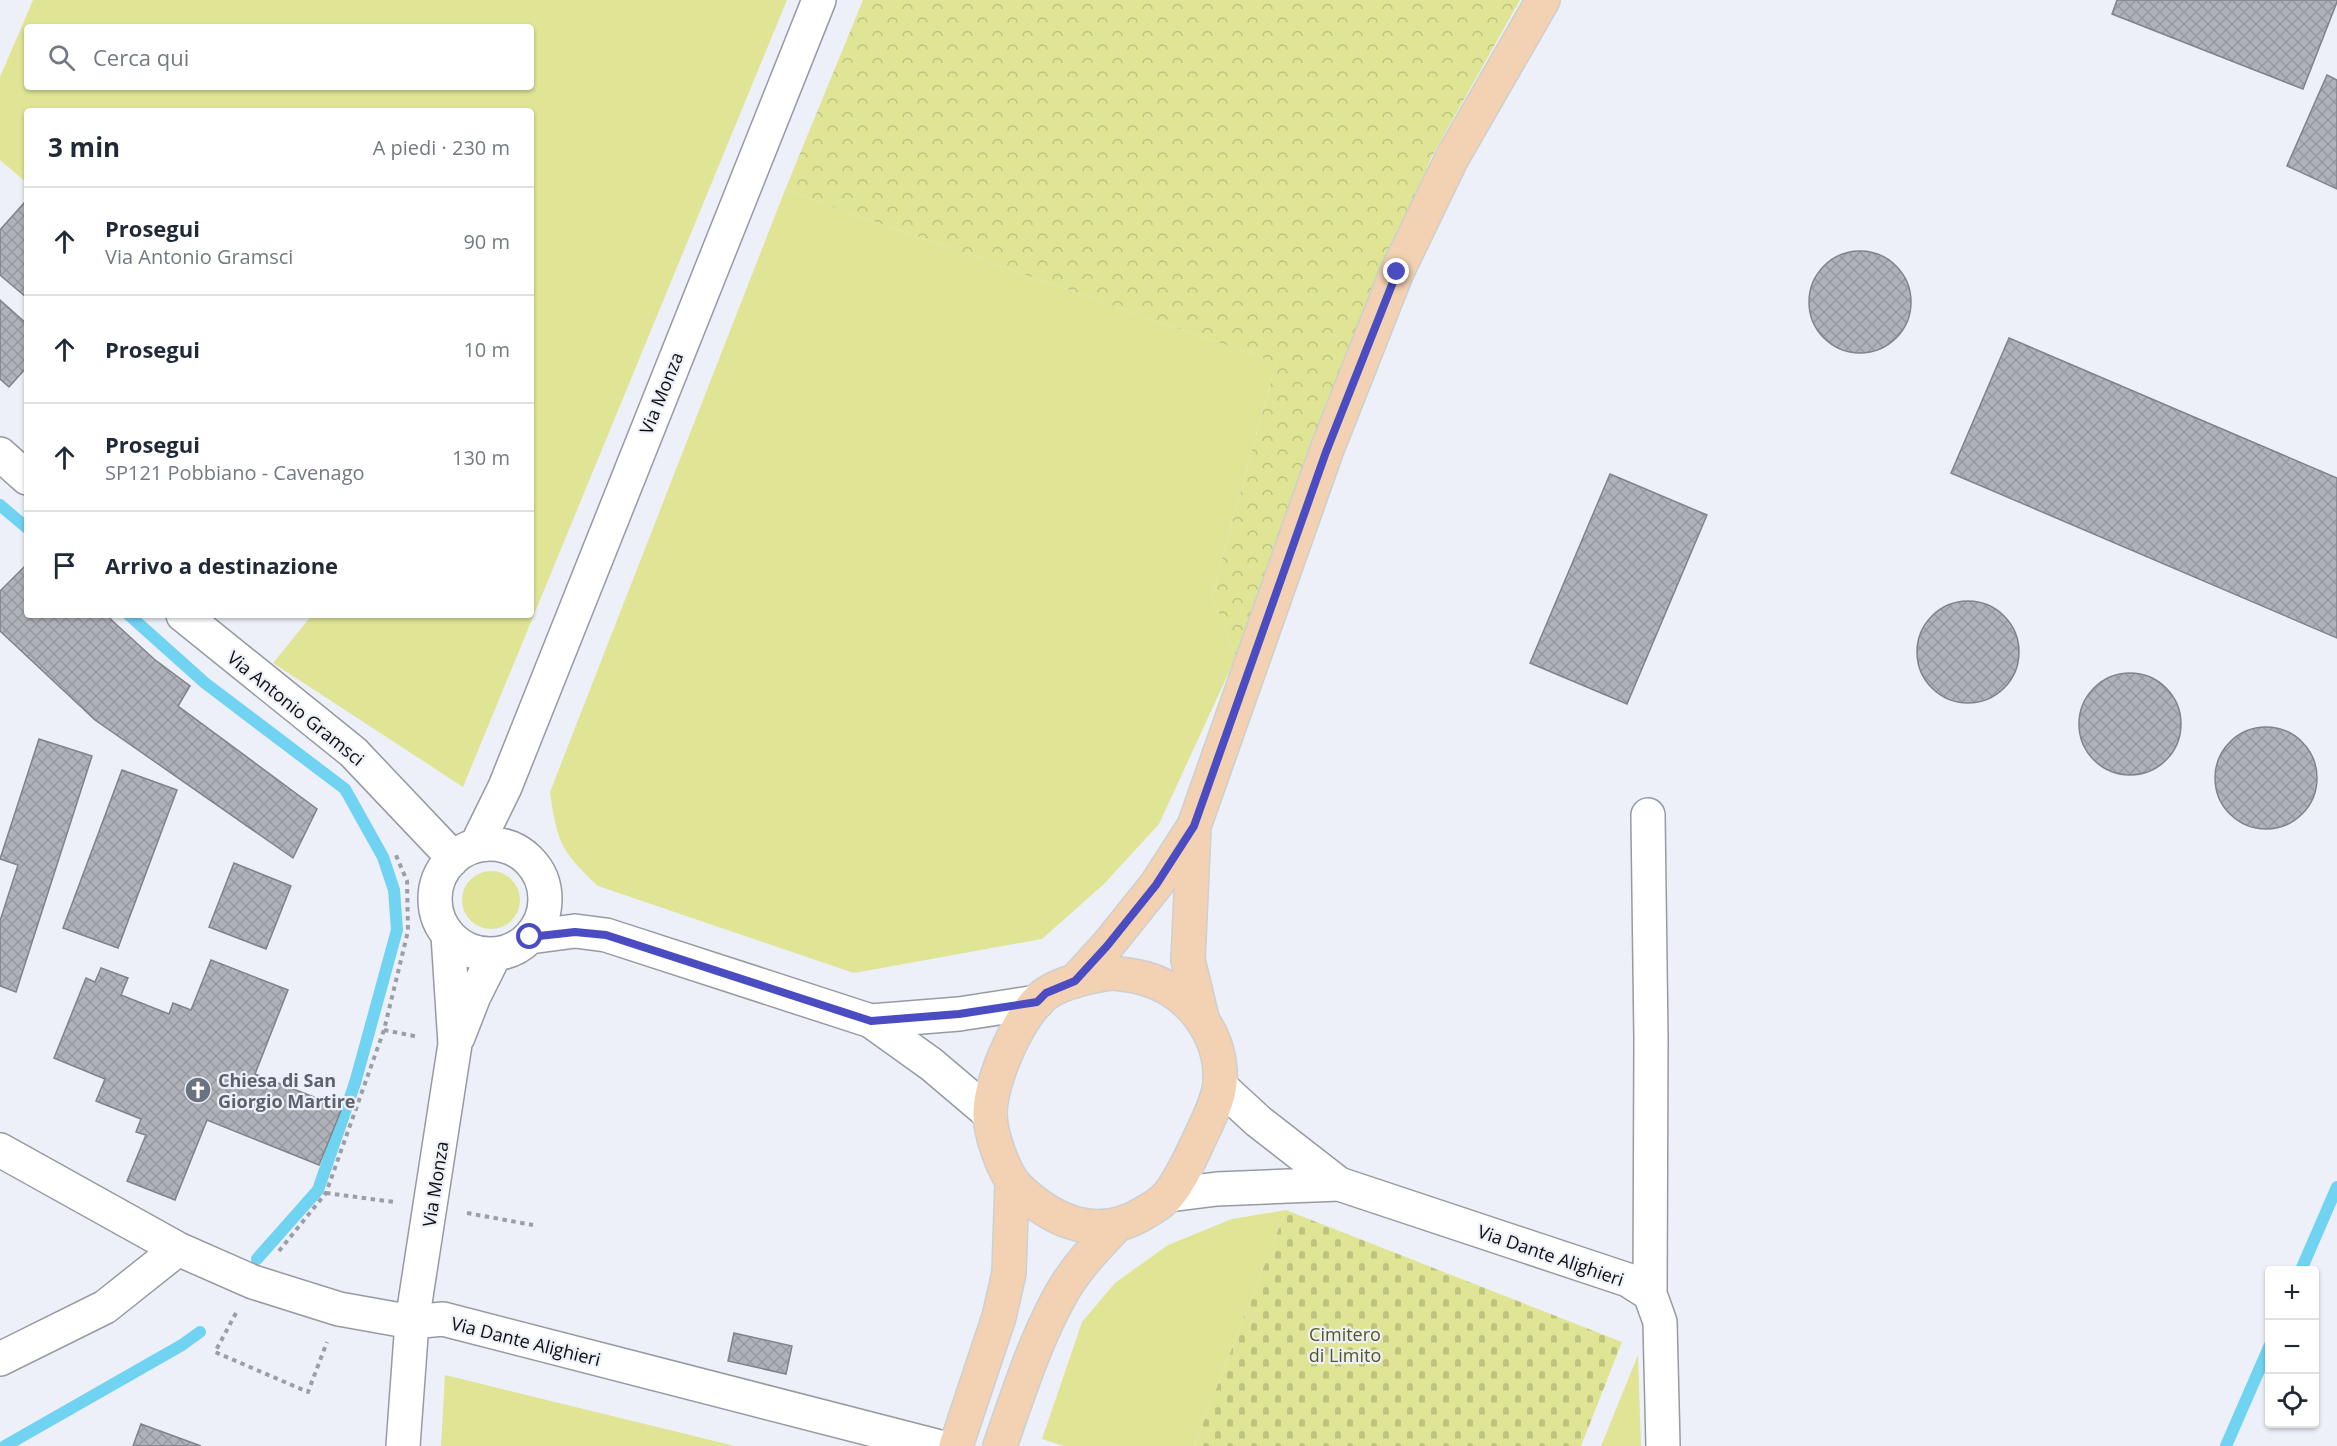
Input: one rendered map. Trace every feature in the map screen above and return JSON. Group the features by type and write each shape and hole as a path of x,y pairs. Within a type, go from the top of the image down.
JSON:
{"main road":[{"path":"1075,981 1107,946 1156,885 1194,826 1326,452 1397,272 1452,158 1543,0"},
{"path":"1012,1182 1030,1200 1063,1219 1094,1228 1114,1227 1137,1218 1169,1195 1190,1158 1220,1086 1217,1055 1202,1018 1188,960 1194,826"},
{"path":"956,1446 999,1317 1009,1273 1012,1182 994,1136 990,1114 992,1094 1008,1050 1024,1020 1046,993 1095,975 1112,974 1144,978 1166,987 1182,998 1202,1018"},
{"path":"1000,1446 1040,1336 1061,1294 1114,1227"}],"street":[{"name":"Via Monza","path":"463,854 505,787 819,0"},
{"path":"0,454 24,475"},
{"name":"Via Antonio Gramsci","path":"187,618 353,752 445,849 463,854"},
{"path":"505,787 517,851"},
{"path":"1648,815 1651,1039 1650,1294 1660,1322 1663,1431 1651,1446"},
{"path":"499,845 517,851 535,868 543,885 542,919 530,937 513,950 485,954 465,949 448,935 439,919 435,891 441,874 463,854 499,845"},
{"path":"543,885 580,917 606,935"},
{"path":"530,937 575,932 606,935 871,1021 931,1064 990,1114"},
{"name":"Via Monza","path":"403,1446 412,1322 455,1044 448,935"},
{"name":"Via Monza","path":"455,1044 474,996 495,954"},
{"path":"871,1021 959,1014 1037,1002"},
{"name":"Via Dante Alighieri","path":"1220,1086 1258,1121 1339,1184 1628,1280 1650,1294"},
{"name":"Via Dante Alighieri","path":"0,1150 178,1249 253,1282 339,1309 412,1322 443,1319 936,1446"},
{"name":"Via Dante Alighieri","path":"1169,1195 1217,1189 1339,1184"},
{"path":"0,1359 105,1307 178,1249"}],"path":[{"path":"339,1309 308,1392 215,1352 253,1282 326,1193 384,1030 408,931 407,881 394,849"}],"green space":[{"path":"33,0 787,0 534,615 534,108 24,108 24,180 0,160 0,77"},
{"path":"863,0 1520,0 1431,158 1236,657 1212,596 1276,363 785,190"},
{"path":"785,190 1276,363 1212,596 1236,657 1159,824 1104,884 1042,939 854,973 598,886 568,854 555,823 550,792"},
{"path":"310,618 533,618 463,787 273,663"},
{"path":"491,871 507,876 515,884 520,900 515,916 507,924 491,929 475,924 467,916 462,900 467,884 475,876"},
{"path":"1286,1210 1194,1446 1064,1446 1042,1439 1082,1322 1115,1283 1168,1245 1232,1219"},
{"name":"Cimitero di Limito","path":"1286,1210 1622,1342 1581,1446 1194,1446"},
{"path":"1638,1355 1641,1446 1601,1446"},
{"path":"445,1375 735,1446 441,1446"}],"building":[{"path":"2117,0 2337,0 2337,2 2303,89 2112,14"},
{"path":"2327,75 2337,80 2337,189 2287,166"},
{"path":"24,203 24,295 0,275 0,230"},
{"path":"1860,251 1879,255 1896,266 1907,283 1911,302 1907,321 1896,338 1879,349 1860,353 1841,349 1824,338 1813,321 1809,302 1813,283 1824,266 1841,255"},
{"path":"0,300 24,321 24,370 9,387 0,379"},
{"path":"2009,338 2337,478 2337,638 1951,473"},
{"path":"1610,474 1707,515 1627,704 1530,663"},
{"path":"24,567 24,618 109,618 154,659 190,686 178,706 317,809 293,858 95,720 0,631 0,591"},
{"path":"1968,601 1988,605 2004,616 2015,632 2019,652 2015,672 2004,688 1988,699 1968,703 1948,699 1932,688 1921,672 1917,652 1921,632 1932,616 1948,605"},
{"path":"2130,673 2149,677 2166,688 2177,705 2181,724 2177,743 2166,760 2149,771 2130,775 2111,771 2094,760 2083,743 2079,724 2083,705 2094,688 2111,677"},
{"path":"2266,727 2285,731 2302,742 2313,759 2317,778 2313,797 2302,814 2285,825 2266,829 2247,825 2230,814 2219,797 2215,778 2219,759 2230,742 2247,731"},
{"path":"39,739 92,756 16,992 0,986 0,921 18,865 0,859"},
{"path":"122,770 177,790 118,948 63,928"},
{"path":"234,863 291,886 266,949 209,927"},
{"name":"Chiesa di San Giorgio Martire","path":"211,960 288,990 255,1074 342,1108 319,1165 207,1120 175,1200 127,1181 146,1135 136,1132 141,1119 96,1101 105,1079 54,1058 86,978 95,982 101,968 128,978 121,995 169,1014 173,1003 191,1010"},
{"path":"734,1333 792,1346 786,1374 728,1361"},
{"path":"141,1424 201,1446 133,1446"}],"waterway":[{"path":"0,505 24,525"},
{"path":"132,618 205,683 345,789 383,857 394,890 397,930 355,1083 318,1190 257,1259"},
{"path":"2303,1266 2337,1187"},
{"path":"5,1446 182,1345 200,1332"},
{"path":"2226,1446 2265,1356"}],"place":[{"name":"Chiesa di San Giorgio Martire","path":"198,1090"}],"route":[{"path":"530,937 575,932 606,935 871,1021 959,1014 1037,1002 1046,993 1075,981 1107,946 1156,885 1194,826 1326,452 1397,272"}]}
